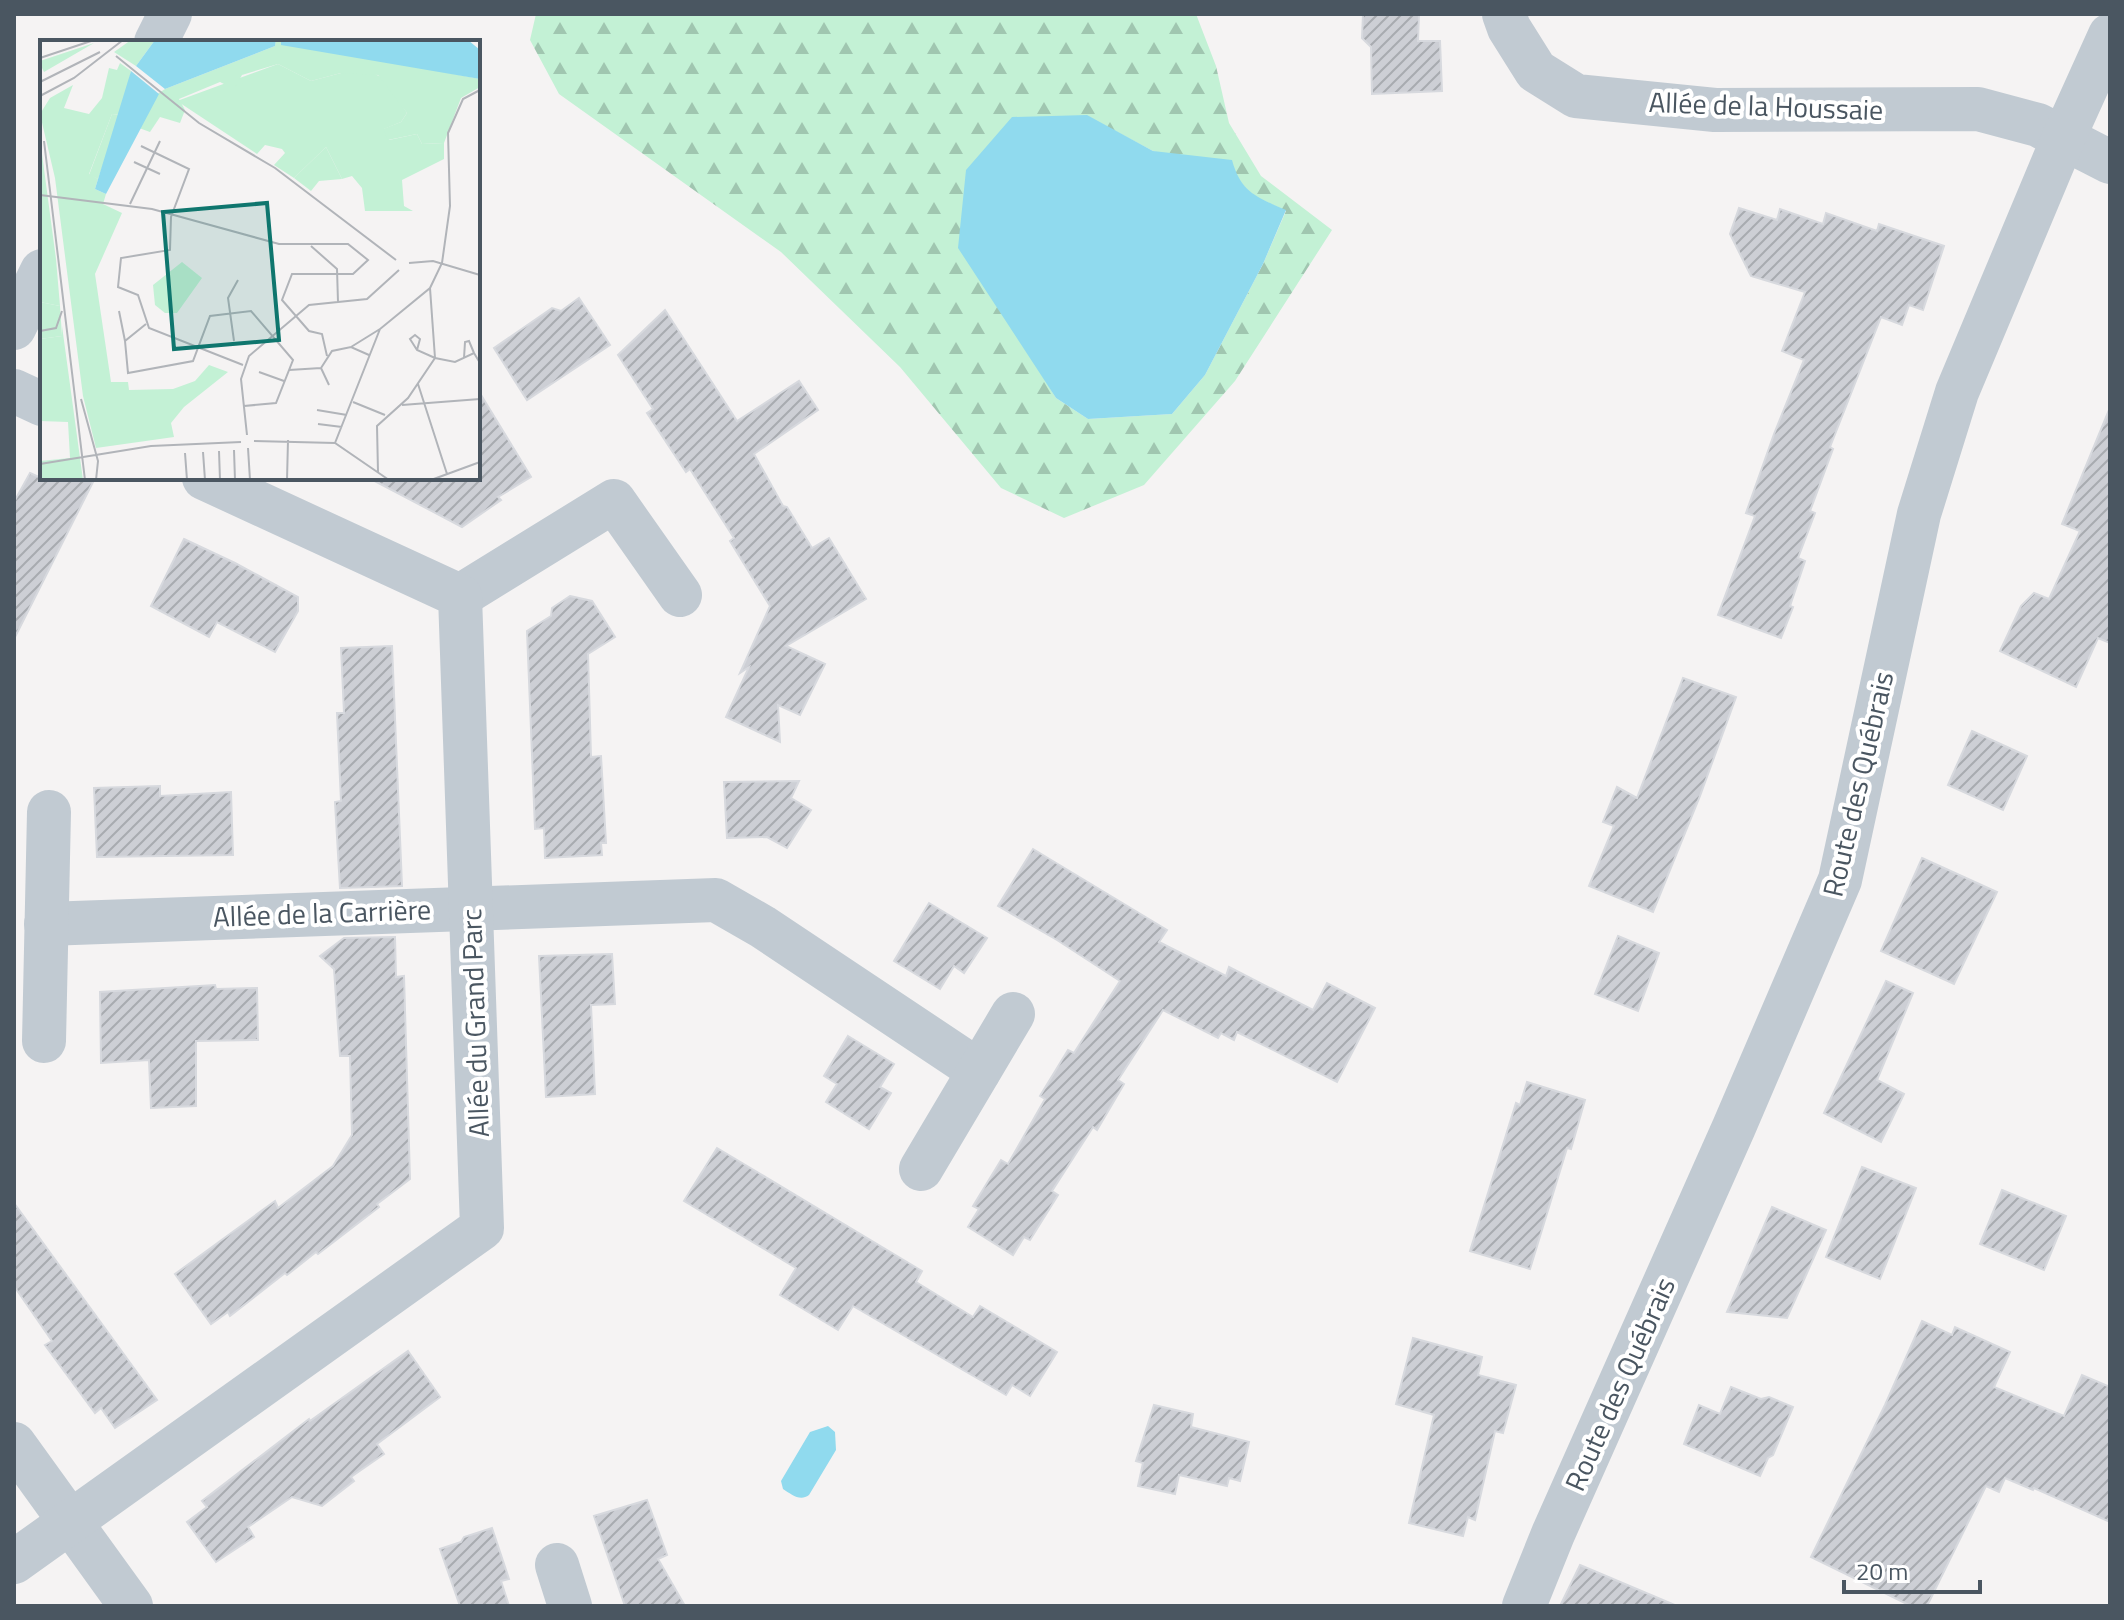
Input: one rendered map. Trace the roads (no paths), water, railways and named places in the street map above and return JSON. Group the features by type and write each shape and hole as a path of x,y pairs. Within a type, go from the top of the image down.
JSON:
{"street":[{"path":"157,40 170,14"},
{"name":"Allée de la Houssaie","path":"1504,14 1509,28 1536,71 1576,96 1715,110 1978,109 2038,125 2110,162"},
{"name":"Route des Québrais","path":"1524,1606 1840,880 1919,514 1957,392 2110,35"},
{"path":"14,328 40,275"},
{"path":"14,391 40,403"},
{"path":"208,480 460,596 614,501 680,595"},
{"name":"Allée du Grand Parc","path":"71,1521 482,1228 460,596"},
{"path":"44,1041 49,812"},
{"name":"Allée de la Carrière","path":"46,924 716,900 763,927 979,1071"},
{"path":"921,1169 1013,1014"},
{"path":"14,1444 131,1606"},
{"path":"14,1562 71,1521"},
{"path":"557,1565 570,1606"}],"water":[{"path":"1087,115 1153,151 1232,160 1245,187 1286,210 1263,264 1205,375 1172,414 1088,419 1056,398 958,248 966,170 1012,117"},
{"path":"828,1426 835,1432 836,1450 809,1495 802,1498 792,1495 783,1489 781,1481 810,1432"}]}
